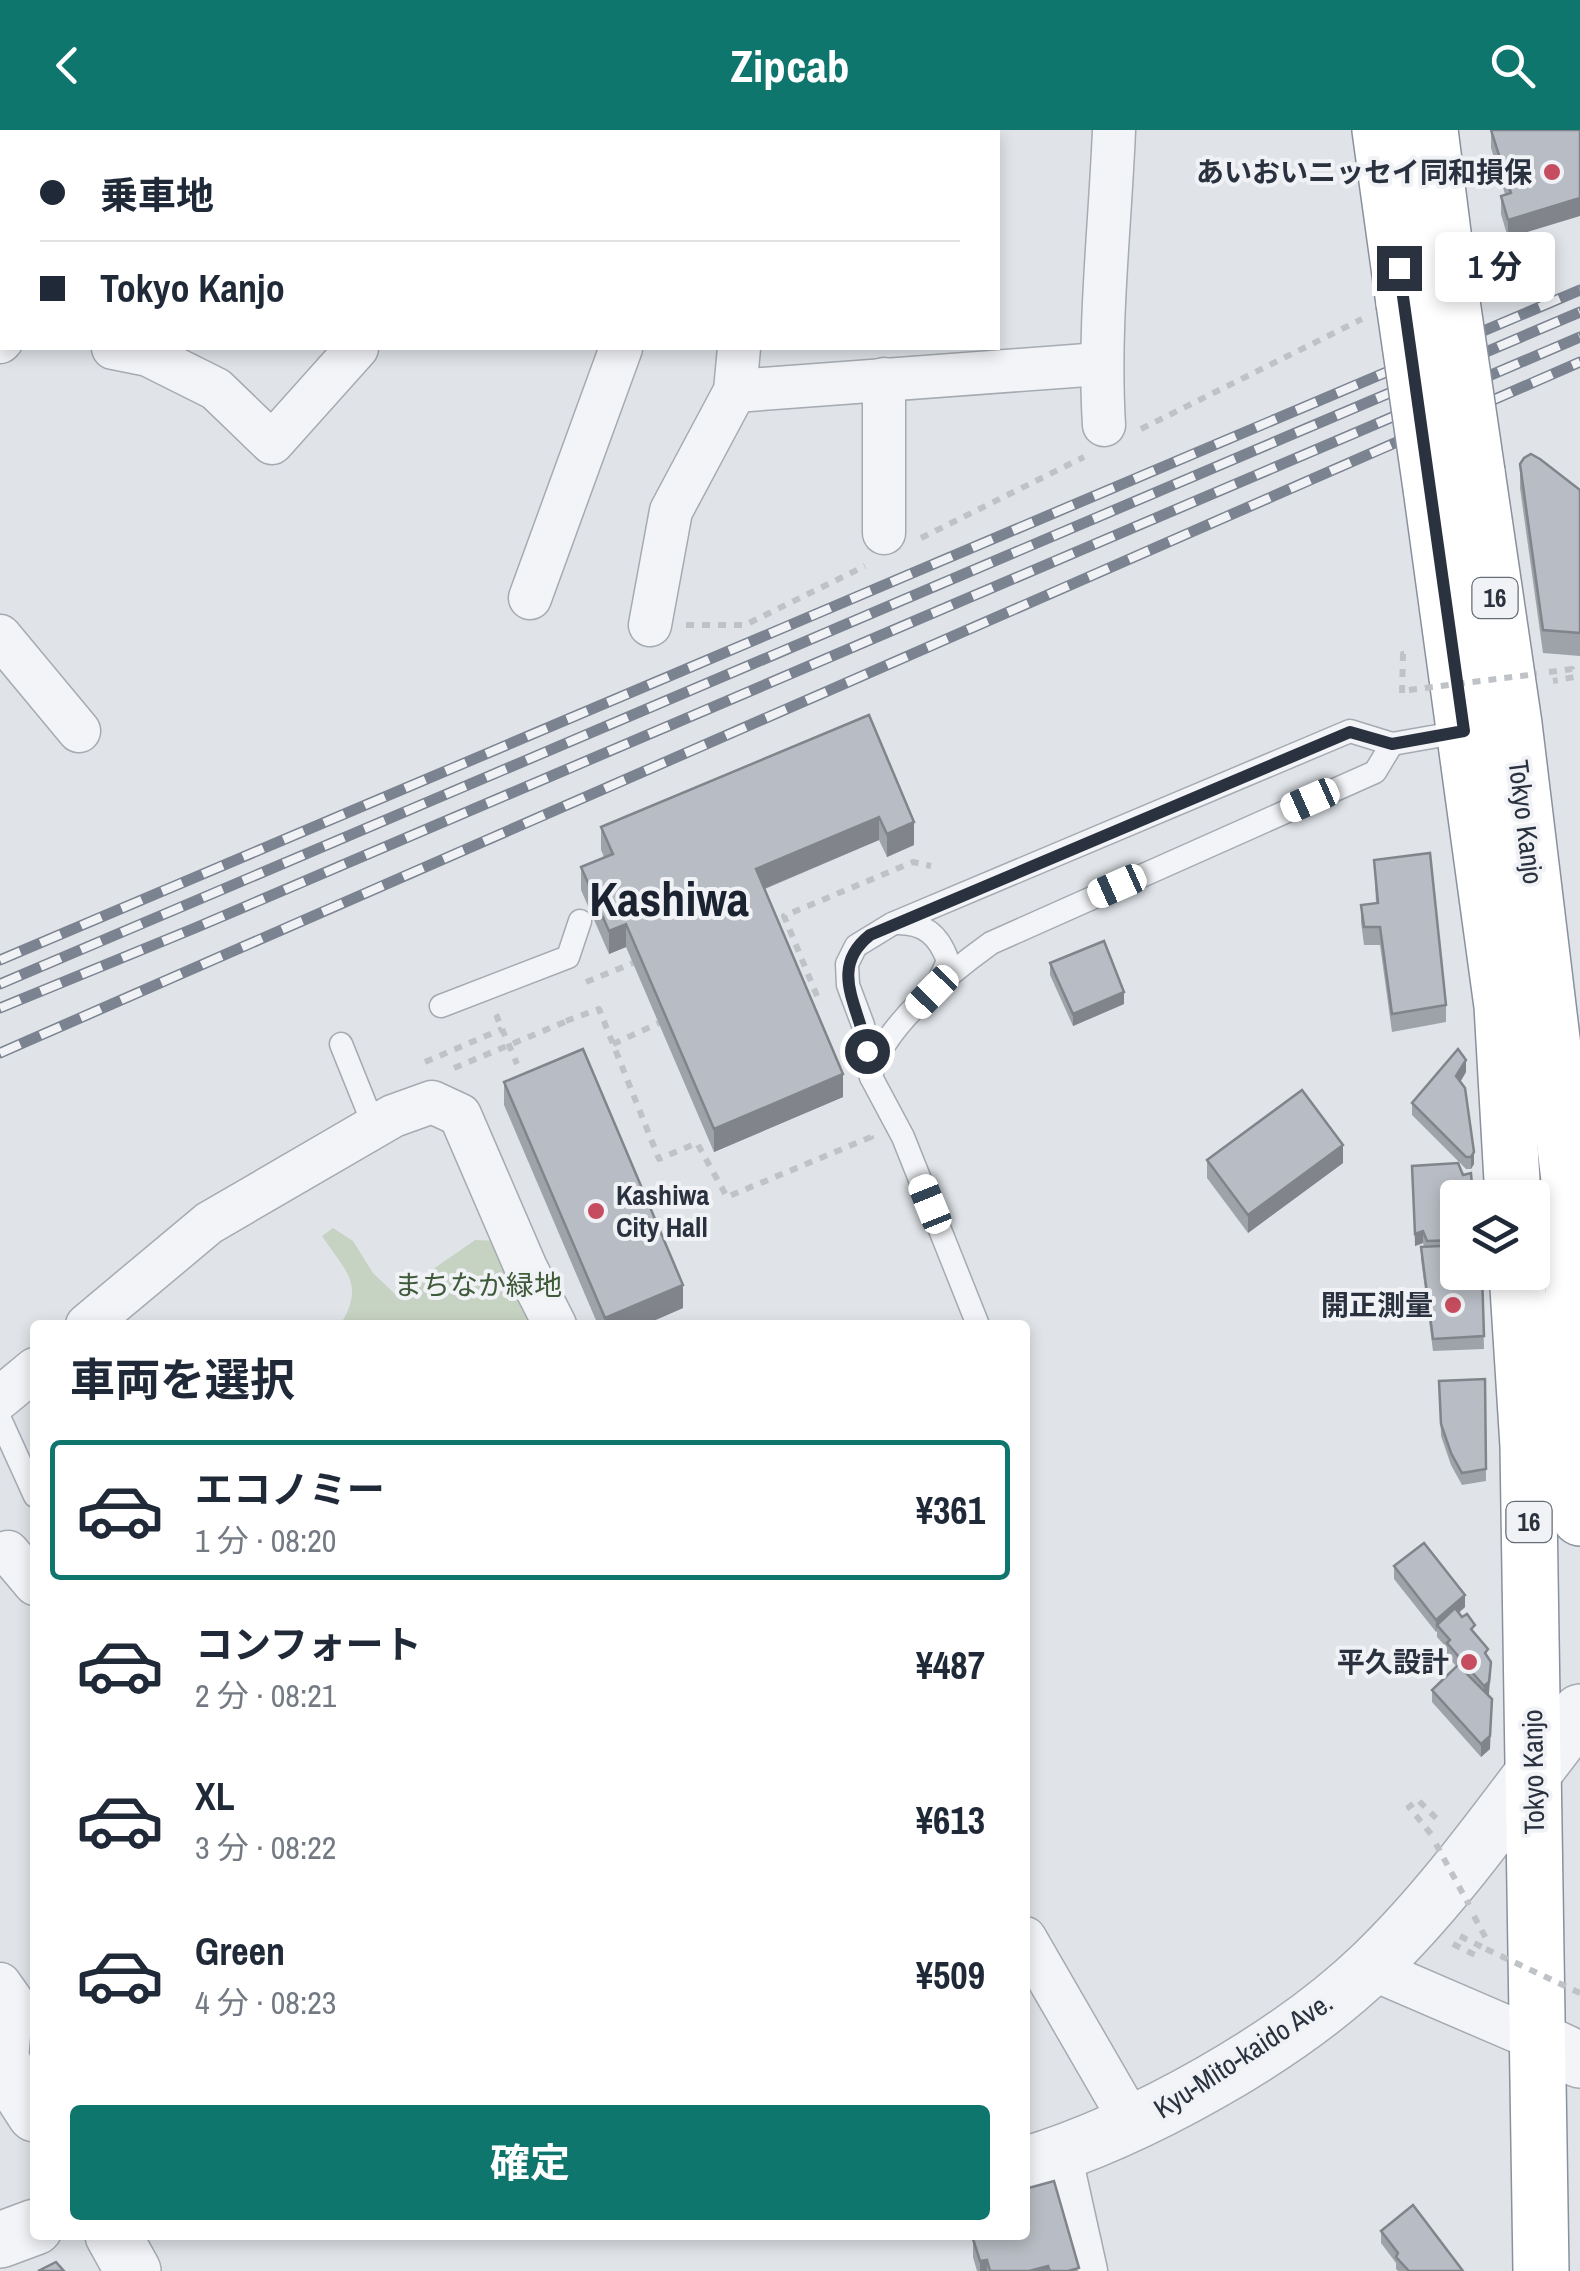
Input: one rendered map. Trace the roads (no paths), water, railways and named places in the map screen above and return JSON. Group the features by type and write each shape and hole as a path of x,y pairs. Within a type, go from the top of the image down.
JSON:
{"highway":[{"name":"Tokyo Kanjo","path":"1380,130 1427,296 1454,480 1500,718 1570,1188 1580,1518"},
{"name":"Tokyo Kanjo","path":"1427,296 1430,130"},
{"name":"Tokyo Kanjo","path":"1500,718 1502,1006 1511,1180"},
{"name":"Tokyo Kanjo","path":"1518,1290 1528,1446 1534,1771 1558,2049 1541,2271"}],"street":[{"path":"1114,130 1100,364 1114,435"},
{"path":"122,350 148,356 216,390 272,444 355,350"},
{"path":"530,598 619,350"},
{"path":"650,625 671,511 735,391 739,350"},
{"path":"735,391 1100,364"},
{"path":"884,379 886,548"},
{"path":"0,636 80,731"},
{"path":"93,1320 209,1223 374,1126 432,1102 460,1115 552,1320"},
{"path":"0,1398 30,1373"},
{"path":"14,1546 30,1575"},
{"name":"Kyu-Mito-kaido Ave.","path":"1042,2159 1133,2125 1254,2054 1370,1968 1406,1931 1580,1712"},
{"path":"1030,1947 1133,2125"},
{"path":"1370,1968 1558,2049"},
{"path":"0,1984 12,2002 10,2078"},
{"path":"1042,2159 1086,2271"},
{"path":"0,2240 30,2229"},
{"path":"116,2240 134,2271"}],"lane":[{"path":"976,1320 903,1137 870,1077 863,1024 848,986 847,964 856,946 892,924 1350,732 1392,744 1500,718"},
{"path":"870,1077 874,1060 904,1022 953,970 991,943 1376,772 1392,744"},
{"path":"442,1006 568,957 580,920"},
{"path":"892,924 908,922 939,939 948,961 932,992"},
{"path":"857,1008 886,1022 904,1022"},
{"path":"341,1044 374,1126"},
{"path":"0,1419 30,1485"}],"railway":[{"path":"0,960 1580,290"},
{"path":"0,984 1580,312"},
{"path":"0,1008 1580,337"},
{"path":"0,1053 1580,362"}],"place":[{"name":"あいおいニッセイ同和損保","path":"1552,172"},
{"name":"Kashiwa City Hall","path":"596,1211"},
{"name":"開正測量","path":"1453,1305"},
{"name":"平久設計","path":"1469,1662"}],"district":[{"name":"Kashiwa","path":"669,899"}],"park label":[{"name":"まちなか緑地","path":"478,1285"}]}
